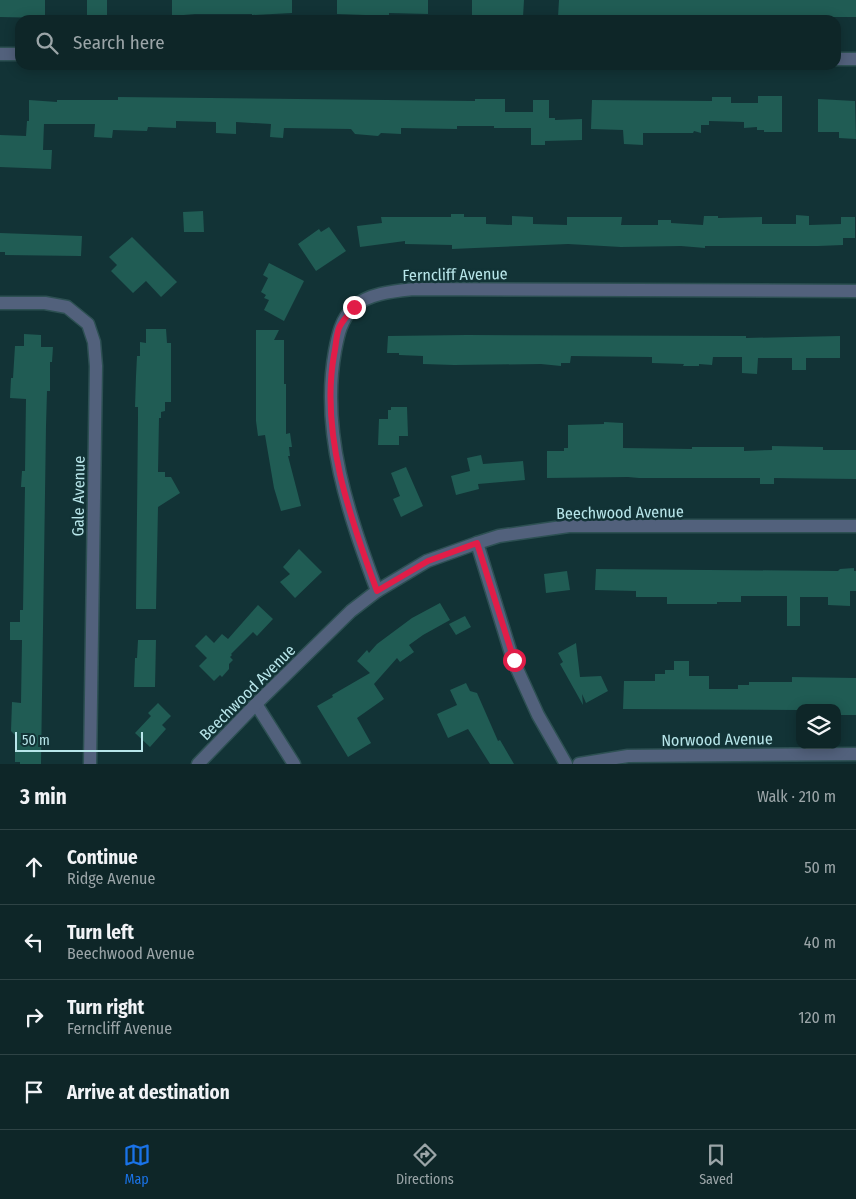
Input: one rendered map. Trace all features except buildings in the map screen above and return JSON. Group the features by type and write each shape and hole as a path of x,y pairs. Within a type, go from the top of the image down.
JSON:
{"street":[{"path":"0,54 15,54"},
{"path":"841,59 856,59"},
{"name":"Ferncliff Avenue","path":"377,591 356,532 341,478 330,412 332,367 339,329 354,307 379,294 414,289 856,291"},
{"name":"Gale Avenue","path":"0,303 45,303 67,307 88,324 94,342 96,366 90,764"},
{"name":"Beechwood Avenue","path":"198,764 351,611 377,591 428,561 477,543 500,536 569,526 856,526"},
{"path":"477,543 514,660 538,715 566,764"},
{"path":"256,704 294,764"},
{"name":"Norwood Avenue","path":"580,764 628,756 856,754"}],"route":[{"path":"354,307 339,329 332,367 330,412 341,478 356,532 377,591 428,561 477,543 514,660"}]}
